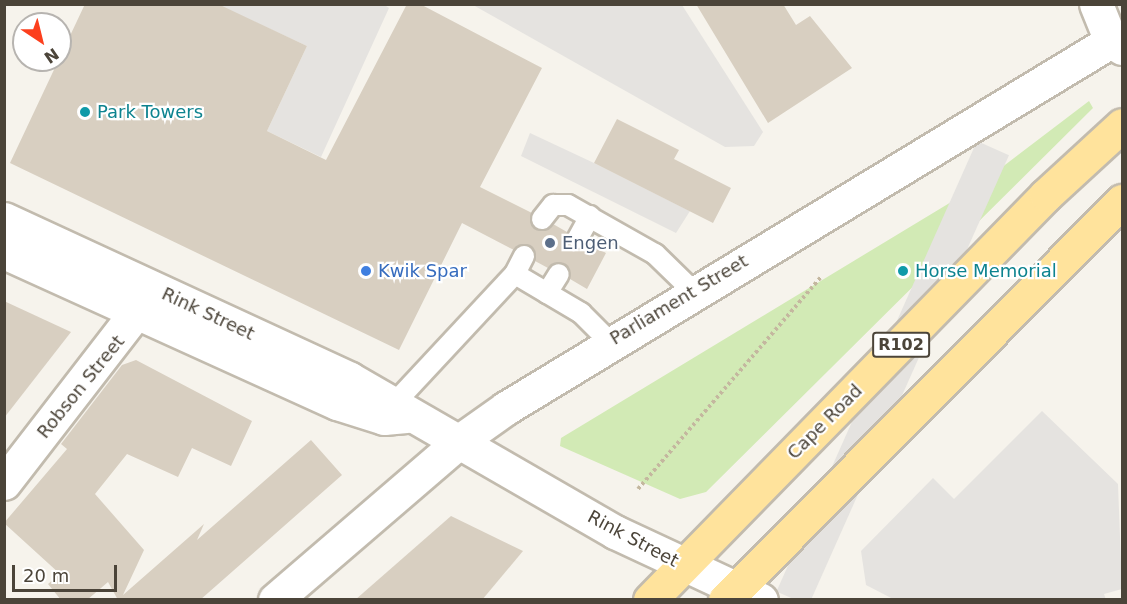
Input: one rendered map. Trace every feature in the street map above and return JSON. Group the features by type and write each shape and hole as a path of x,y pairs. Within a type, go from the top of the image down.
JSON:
{"main road":[{"name":"Cape Road","path":"680,566 1122,125"},
{"name":"R102","path":"740,596 1122,201"},
{"name":"R102","path":"650,600 680,566"}],"street":[{"path":"1096,4 1117,44"},
{"name":"Parliament Street","path":"275,600 461,440 610,342 1117,44"},
{"name":"Rink Street","path":"4,219 146,302"},
{"name":"Rink Street","path":"4,252 146,302 461,440 680,566 740,596"},
{"name":"Robson Street","path":"4,483 146,302"}],"lane":[{"path":"542,219 560,202 590,216 656,254 694,292"},
{"path":"578,238 590,216"},
{"path":"394,412 515,274 524,256"},
{"path":"515,274 567,304 610,342"},
{"path":"547,293 559,274"}],"path":[{"path":"638,489 820,277"}],"green space":[{"path":"1089,101 1093,108 706,492 680,499 560,446 561,438 976,187"}],"shaded area":[{"path":"383,4 389,8 321,157 267,131 307,46 218,5"},
{"path":"473,5 682,5 763,132 754,146 725,147"},
{"path":"530,133 690,211 676,233 521,156"},
{"path":"977,141 1009,155 811,600 796,600 776,591"},
{"path":"1042,411 1118,484 1122,589 1104,594 1106,600 895,600 866,585 861,551 933,478 954,499"}],"building":[{"path":"85,4 218,4 307,46 267,131 326,160 407,4 420,4 542,68 480,187 532,213 535,229 553,224 567,232 573,249 589,244 606,253 587,289 570,279 565,264 548,268 535,261 530,246 514,250 462,223 399,350 10,163 53,72 72,72 72,32"},
{"path":"696,4 783,4 796,25 810,16 852,68 768,123"},
{"path":"617,119 679,150 674,159 731,188 713,223 594,163"},
{"path":"4,301 71,332 4,418"},
{"path":"136,360 252,421 231,466 192,448 178,477 127,454 95,494 144,550 123,595 204,524 197,540 311,440 342,475 200,600 118,600 108,582 87,600 61,600 48,584 60,574 4,523 67,449 61,444 122,365"},
{"path":"451,516 523,551 482,600 355,600"}],"place":[{"name":"Park Towers","path":"85,112"},
{"name":"Engen","path":"550,243"},
{"name":"Kwik Spar","path":"366,271"},
{"name":"Horse Memorial","path":"903,271"}]}
